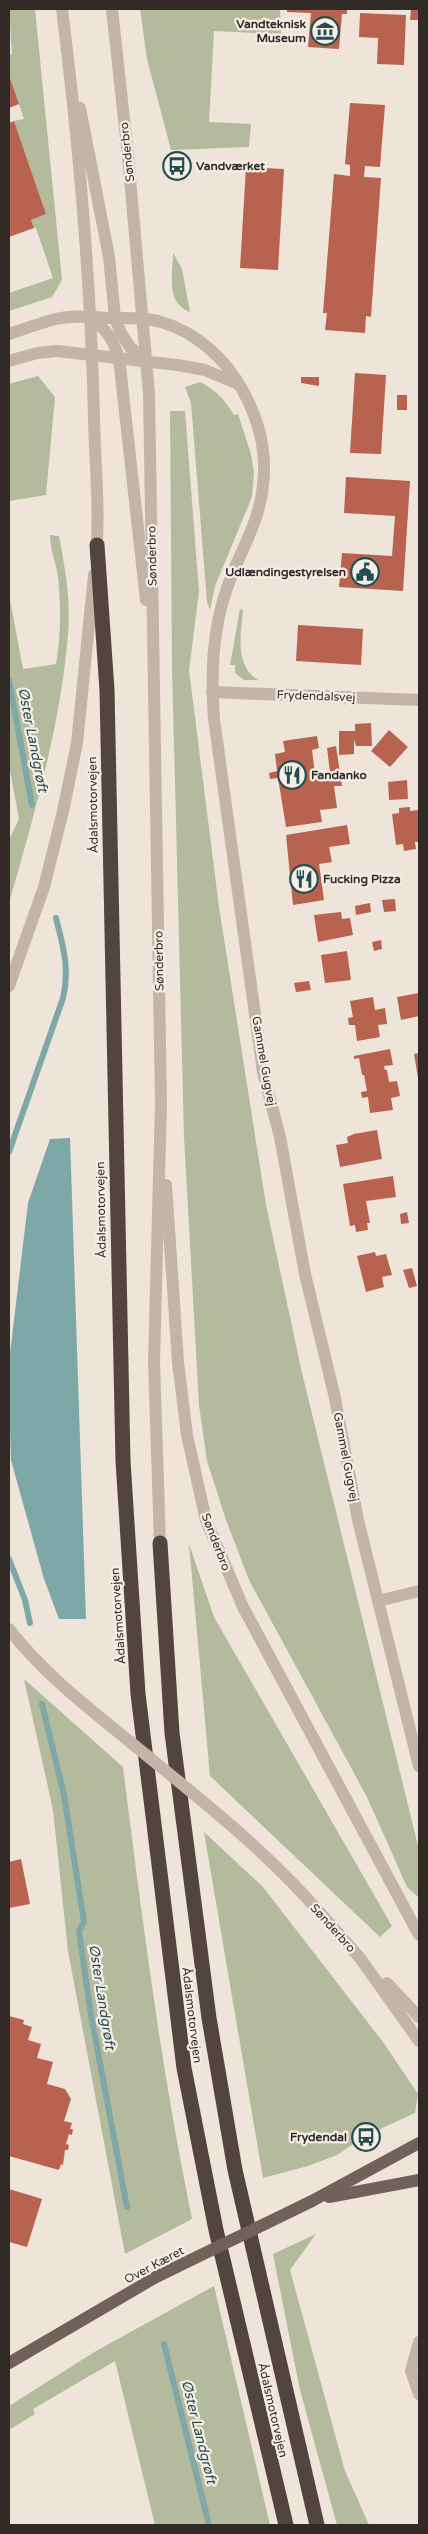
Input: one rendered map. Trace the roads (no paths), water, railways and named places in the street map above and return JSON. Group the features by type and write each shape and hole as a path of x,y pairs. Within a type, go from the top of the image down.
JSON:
{"highway":[{"name":"Ådalsmotorvejen","path":"97,545 107,690 122,1442 138,1694 184,2068 218,2240 286,2525"},
{"name":"Ådalsmotorvejen","path":"160,1543 172,1733 209,2018 235,2170 317,2525"}],"main road":[{"name":"Over Kæret","path":"9,2363 156,2278 314,2200 419,2144"},
{"name":"Over Kæret","path":"314,2200 419,2180"}],"street":[{"name":"Sønderbro","path":"112,9 128,156 149,399 161,1105 154,1361 160,1543"},
{"path":"9,986 44,887 68,786 83,692 97,545 90,317 81,182 63,15"},
{"path":"63,15 109,257 116,318 121,333 130,347 146,361"},
{"name":"Gammel Gugvej","path":"9,334 56,319 90,317 160,321 194,337 212,351 240,385 252,407 260,430 264,484 258,515 233,572 221,607 214,644 212,692 214,719 263,1072 280,1137 305,1274 336,1398 358,1520 419,1766"},
{"path":"90,317 105,329 115,344 119,358 154,671"},
{"path":"9,361 37,353 57,351 205,370 240,385"},
{"name":"Frydendalsvej","path":"212,692 419,700"},
{"name":"Sønderbro","path":"161,1105 178,1362 187,1435 206,1520 243,1606 419,1936"},
{"path":"378,1602 419,1591"},
{"name":"Sønderbro","path":"9,1629 40,1665 84,1704 221,1816 322,1915 360,1958 419,2041"},
{"path":"322,1915 419,2017"},
{"path":"419,2342 411,2371 419,2394"}],"water":[{"path":"70,1138 86,1619 59,1619 44,1579 11,1460 9,1362 28,1203 50,1139"}],"waterway":[{"name":"Øster Landgrøft","path":"9,680 32,805"},
{"name":"Øster Landgrøft","path":"9,1152 63,998 66,968 56,918"},
{"name":"Øster Landgrøft","path":"9,1559 25,1600 30,1623"},
{"name":"Øster Landgrøft","path":"42,1704 64,1795 84,1922 79,1931 91,2015 127,2207"},
{"name":"Øster Landgrøft","path":"164,2344 209,2525"}],"place":[{"name":"Vandteknisk Museum","path":"325,31"},
{"name":"Vandværket","path":"177,166"},
{"name":"Udlændingestyrelsen","path":"365,572"},
{"name":"Fandanko","path":"292,775"},
{"name":"Fucking Pizza","path":"304,879"},
{"name":"Frydendal","path":"366,2137"}]}
